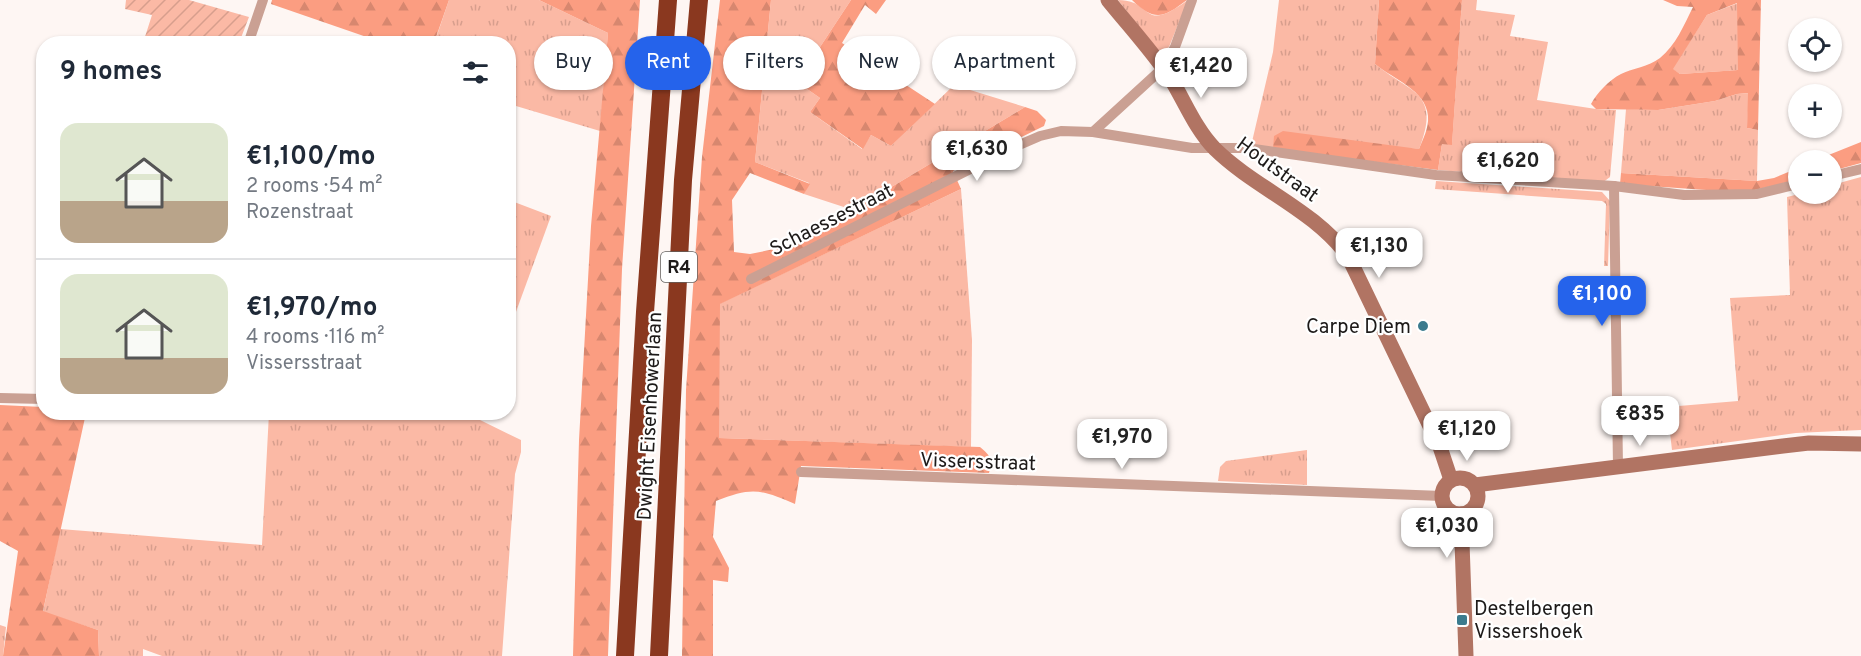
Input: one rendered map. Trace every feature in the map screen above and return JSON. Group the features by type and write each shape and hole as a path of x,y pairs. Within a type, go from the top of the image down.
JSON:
{"highway":[{"name":"Dwight Eisenhowerlaan","path":"659,656 683,180 699,0"},
{"name":"Dwight Eisenhowerlaan","path":"626,656 645,312 669,2"}],"street":[{"path":"251,36 263,0"},
{"name":"Houtstraat","path":"1108,0 1163,68 1191,115 1215,149 1317,223 1335,239 1347,256 1440,447 1451,480"},
{"path":"1093,132 1163,68 1175,48 1192,0"},
{"name":"Schaessestraat","path":"750,279 1040,136 1061,131 1093,132 1192,148 1247,148 1436,175 1614,186 1684,195 1757,194 1788,186"},
{"path":"1842,174 1861,169"},
{"path":"1614,186 1618,466"},
{"path":"0,398 36,399"},
{"path":"1475,485 1783,446 1861,444"},
{"name":"Vissersstraat","path":"801,472 1442,496"},
{"path":"1465,478 1475,485 1478,492 1477,503 1470,511 1461,514 1448,509 1442,496 1444,488 1451,480 1465,478"},
{"path":"1461,514 1466,656"}],"green space":[{"path":"126,0 189,0 249,17 242,36 145,36 152,15 125,9"},
{"path":"272,0 449,0 436,36 364,36 271,4"},
{"path":"449,0 539,0 608,33 608,36 534,36 534,90 603,90 600,131 516,106 516,36 437,36"},
{"path":"539,0 640,0 638,36 625,36 625,90 634,90 622,269 608,656 573,656 579,440 591,226 603,90 613,90 613,36 608,36 608,33"},
{"path":"720,0 771,0 767,36 723,36 723,90 762,90 755,162 810,184 804,194 750,173 732,200 734,252 750,254 789,246 1025,107 1037,111 1046,120 1044,126 953,171 961,189 720,304 719,438 980,447 989,456 991,465 989,473 801,466 795,504 773,495 756,492 739,493 716,501 713,537 729,568 728,582 713,580 713,656 682,656 686,390 702,157"},
{"path":"771,0 851,0 825,39 825,36 767,36"},
{"path":"851,0 886,0 876,14 865,5 846,36 837,36 837,90 914,90 935,104 891,146 871,135 863,149 810,112 820,98 808,90 825,90 825,39"},
{"path":"1118,0 1130,1 1149,13 1162,15 1188,0 1169,47 1157,50"},
{"path":"1132,0 1187,0 1172,11 1159,15 1147,12"},
{"path":"1279,0 1379,0 1375,64 1411,89 1425,105 1427,116 1419,149 1377,147 1293,149 1251,146 1273,52"},
{"path":"1379,0 1462,0 1452,145 1442,144 1438,170 1273,149 1274,136 1283,131 1419,149 1428,125 1426,107 1408,86 1375,64"},
{"path":"1462,0 1477,0 1476,10 1515,15 1510,36 1548,42 1537,100 1616,110 1610,177 1602,183 1438,170 1442,144 1452,144"},
{"path":"1663,0 1761,0 1758,130 1747,128 1748,93 1658,110 1596,109 1591,104 1604,87 1617,77 1651,63 1666,53 1693,7 1677,6","holes":["1737,3 1738,70 1680,74 1673,69 1707,15"]},
{"path":"1738,3 1738,70 1680,74 1672,69 1707,15"},
{"path":"762,90 808,90 820,98 810,112 862,149 871,135 891,146 949,90 970,90 1025,107 853,210 804,194 809,183 755,162"},
{"path":"1749,93 1747,128 1758,130 1757,181 1621,173 1626,109 1658,110"},
{"path":"1861,142 1861,163 1842,168 1841,150"},
{"path":"1788,172 1788,182 1750,191 1735,192 1620,184 1621,173 1757,181"},
{"path":"1861,177 1861,430 1796,433 1672,450 1667,407 1738,401 1730,298 1790,295 1787,197 1788,204 1842,204 1842,182"},
{"path":"1436,181 1602,192 1610,201 1608,266 1604,266 1606,204 1602,201 1435,189"},
{"path":"961,189 972,340 971,447 719,438 719,304"},
{"path":"516,203 551,216 516,312"},
{"path":"0,405 36,407 36,420 84,420 43,611 98,630 99,656 3,656 18,551 0,541"},
{"path":"269,420 480,420 521,440 521,452 515,474 502,656 162,656 143,649 143,656 99,656 98,630 43,612 60,529 262,545"},
{"path":"1307,450 1307,485 1218,481 1220,467 1226,461"},
{"path":"0,625 6,627 3,656 0,656"}],"place":[{"name":"Carpe Diem","path":"1423,326"},
{"name":"Destelbergen Vissershoek","path":"1462,620"}]}
